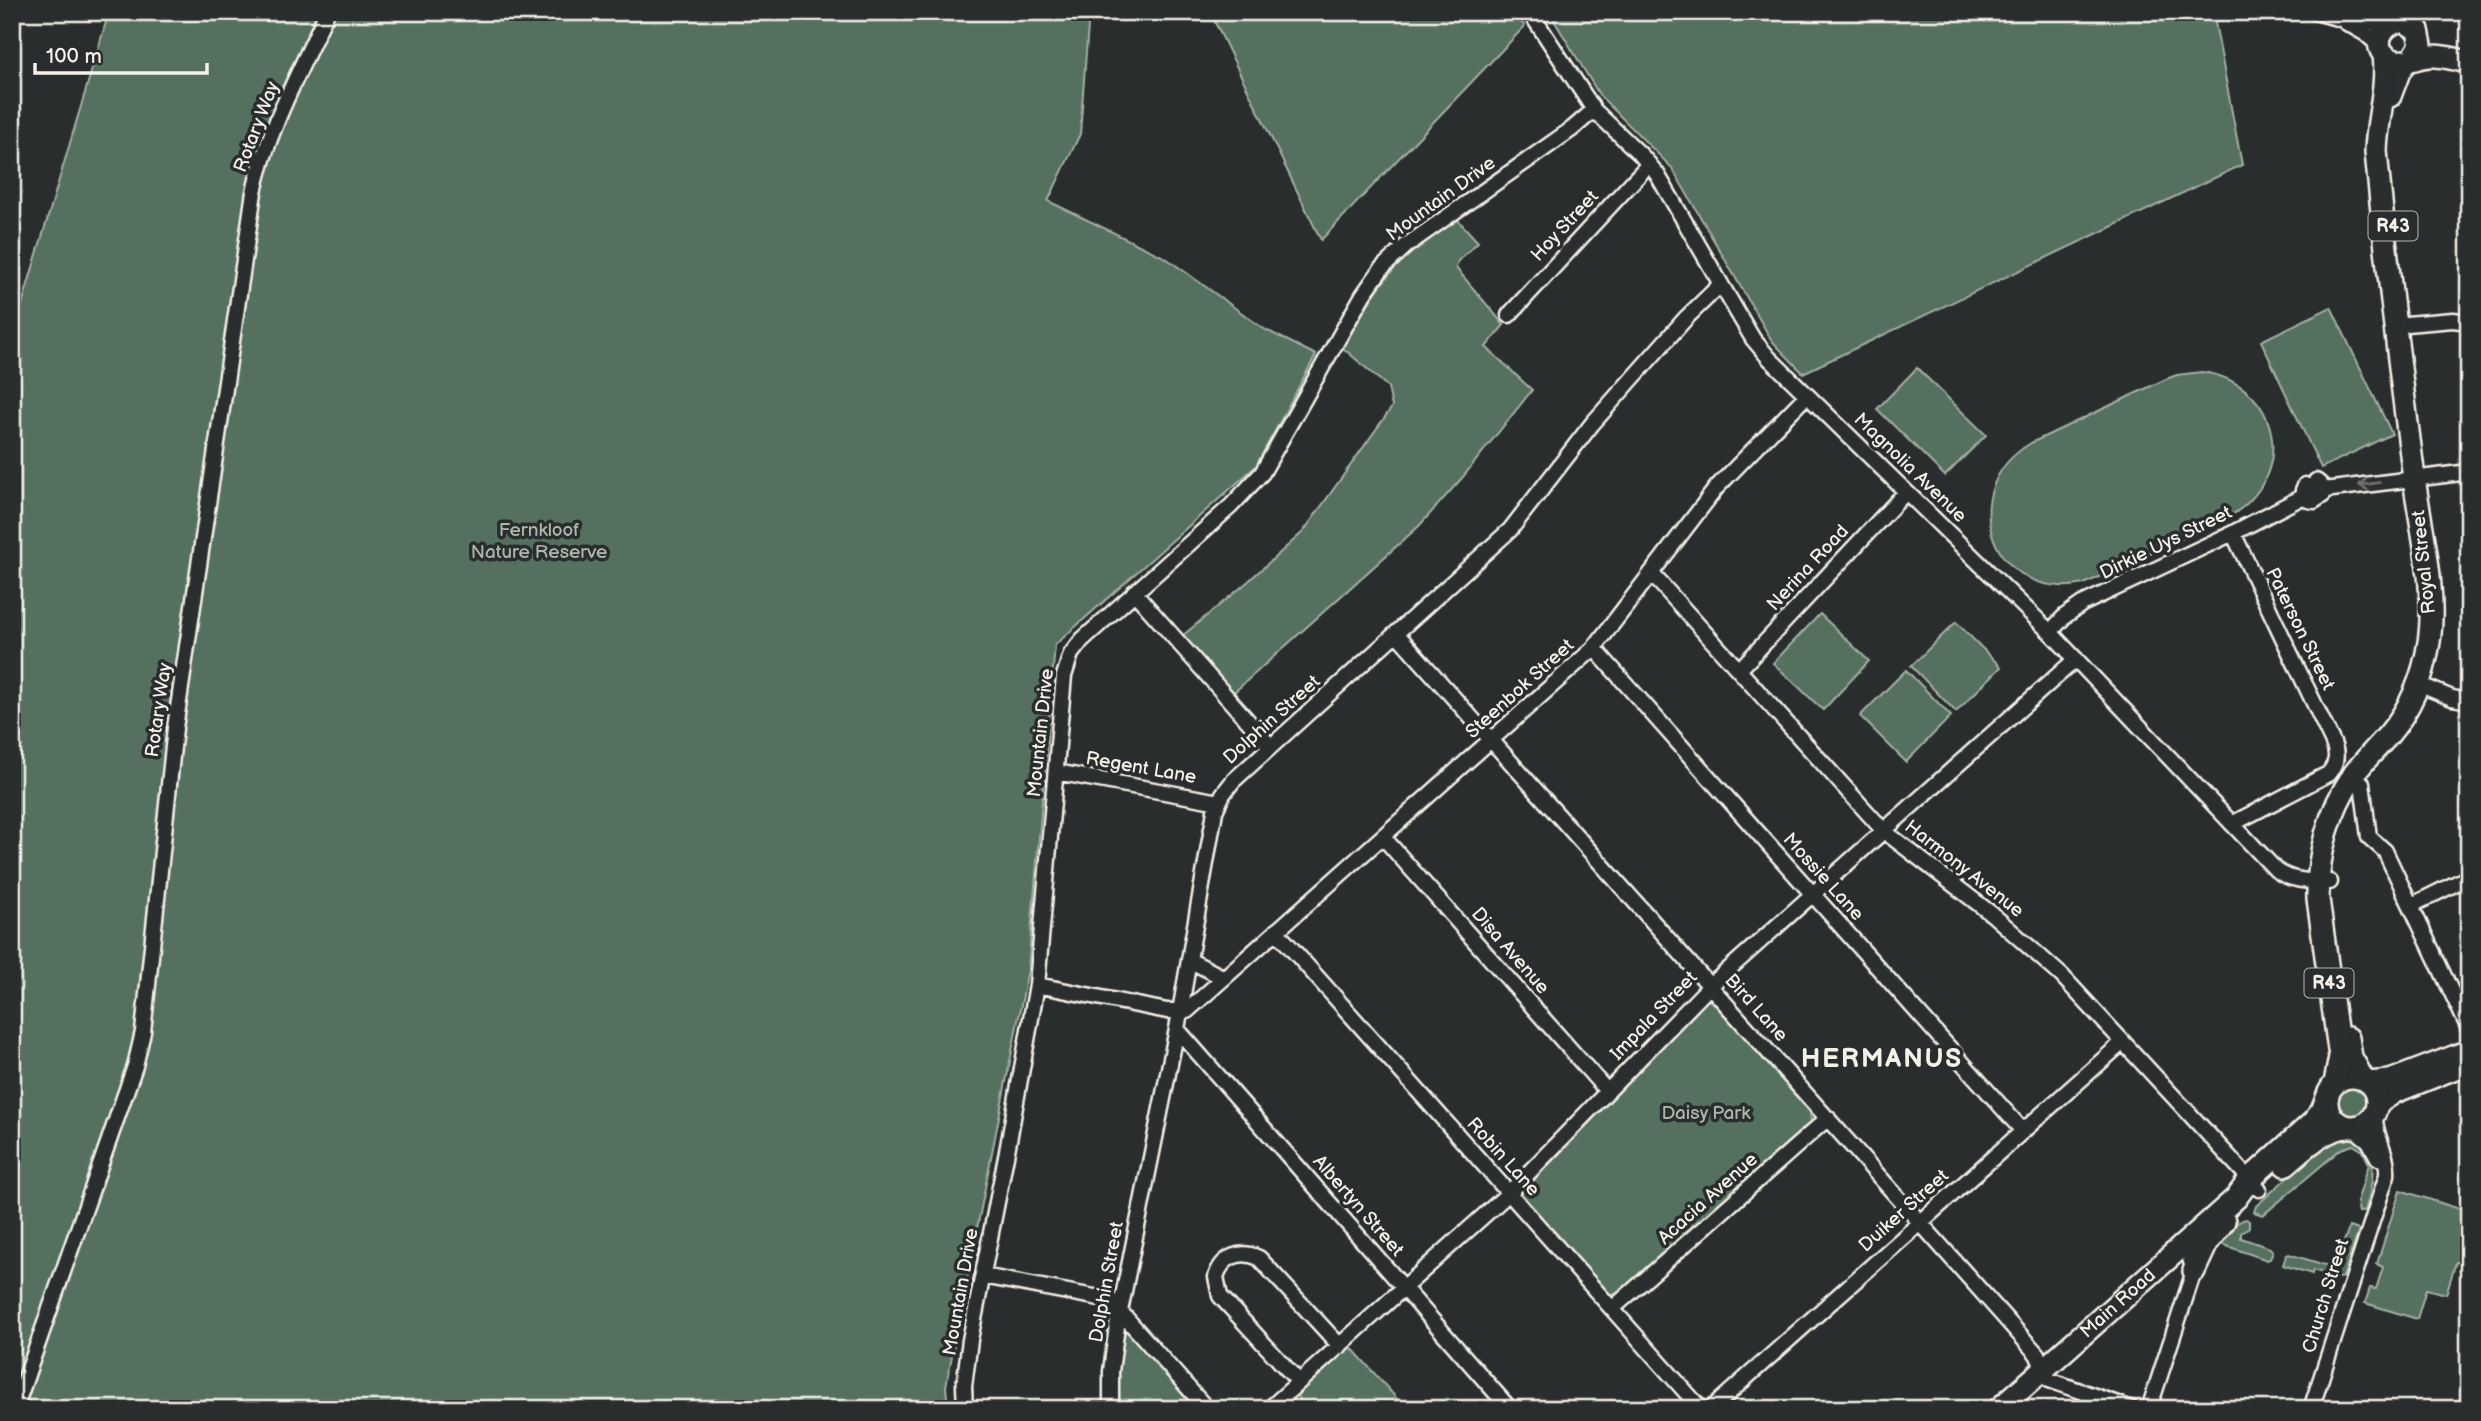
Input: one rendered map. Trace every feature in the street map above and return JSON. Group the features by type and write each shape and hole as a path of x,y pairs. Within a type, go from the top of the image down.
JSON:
{"main road":[{"path":"2393,22 2409,22 2436,44 2469,52"},
{"name":"R43","path":"2382,51 2381,33 2393,22"},
{"name":"R43","path":"2410,60 2420,50 2420,33"},
{"path":"2382,51 2396,61 2434,55 2469,62"},
{"name":"Royal Street","path":"2331,1091 2340,1057 2320,926 2326,833 2354,774 2401,718 2418,685 2427,656 2431,610 2420,478 2376,151 2378,120 2386,78 2382,51"},
{"name":"Royal Street","path":"2401,324 2384,150 2388,103 2395,81 2410,60"},
{"name":"Royal Street","path":"2365,1080 2351,1057 2331,909 2324,882 2341,831 2362,783 2408,723 2428,688 2438,654 2443,605 2440,563 2420,478"},
{"path":"2350,1127 2332,1117 2328,1108 2331,1091 2346,1077 2390,1080 2469,1050"},
{"name":"Main Road","path":"1998,1409 2254,1184 2338,1127 2364,1124 2377,1107 2395,1093 2469,1063"},
{"name":"R43","path":"2365,1080 2376,1092 2377,1107"},
{"name":"Main Road","path":"2254,1184 2313,1122 2322,1111 2331,1091"},
{"path":"2194,1270 2214,1233 2254,1184"}],"street":[{"name":"Rotary Way","path":"15,1409 135,1066 143,1032 175,728 254,192 259,167 275,124 327,12"},
{"path":"2315,12 2341,19 2393,22"},
{"name":"Magnolia Avenue","path":"1529,15 1594,110 1649,164 1753,339 1769,358 2050,632 2280,873 2300,880 2324,882"},
{"path":"2341,19 2366,34 2382,51"},
{"name":"Mountain Drive","path":"965,1409 964,1386 968,1352 1037,985 1064,676 1071,654 1082,640 1231,506 1262,473 1363,295 1382,268 1407,245 1572,129 1594,110"},
{"name":"Hoy Street","path":"1510,314 1649,164"},
{"name":"Dolphin Street","path":"1111,1409 1111,1371 1120,1311 1177,1029 1219,802 1233,780 1510,530 1592,424 1686,318 1721,284"},
{"path":"2453,320 2469,312"},
{"path":"2401,324 2453,320 2469,322"},
{"name":"Steenbok Street","path":"1180,1011 1187,1011 1594,648 1717,487 1807,395"},
{"name":"Dirkie Uys Street","path":"2050,632 2073,609 2304,496 2314,501 2323,495 2324,490 2469,472"},
{"name":"Nerina Road","path":"1739,670 1906,492"},
{"name":"Paterson Street","path":"2232,824 2328,774 2336,761 2333,743 2233,533"},
{"name":"Harmony Avenue","path":"1651,573 1884,831 2008,927 2062,976 2254,1184"},
{"path":"1134,592 1270,746"},
{"name":"Bird Lane","path":"1396,633 2037,1354 2049,1380 2132,1409"},
{"name":"Mossie Lane","path":"1594,648 2023,1131"},
{"name":"Impala Street","path":"1269,1409 1509,1193 1710,986 2076,659"},
{"path":"2428,688 2452,698 2469,701"},
{"name":"Regent Lane","path":"1056,772 1219,802"},
{"path":"2362,783 2369,837 2385,851 2469,1028"},
{"name":"Disa Avenue","path":"1383,837 1607,1091"},
{"path":"2412,905 2469,877"},
{"name":"Robin Lane","path":"1276,931 1701,1409"},
{"path":"1189,960 1224,978"},
{"path":"1037,985 1167,1011 1180,1011"},
{"name":"Albertyn Street","path":"1177,1029 1510,1409"},
{"name":"Duiker Street","path":"1711,1409 2123,1042"},
{"name":"Church Street","path":"2311,1409 2385,1182 2387,1168 2385,1151 2376,1127 2377,1107"},
{"name":"Acacia Avenue","path":"1612,1309 1828,1118"},
{"name":"Church Street","path":"2350,1127 2369,1140 2377,1155 2379,1195"},
{"path":"2149,1409 2194,1270 2191,1258 2179,1248"},
{"path":"1299,1382 1220,1296 1216,1277 1225,1260 1242,1254 1259,1258 1340,1346"},
{"path":"983,1276 1110,1300 1207,1409"}],"green space":[{"name":"Fernkloof Nature Reserve","path":"109,12 1089,12 1080,134 1048,201 1166,258 1264,329 1316,355 1256,466 1055,645 1028,970 946,1386 948,1409 12,1409 12,338"},
{"path":"1210,12 1511,12 1525,26 1321,240"},
{"path":"1549,12 2213,12 2242,165 1803,373 1772,341 1672,168 1600,96"},
{"path":"1457,219 1478,242 1458,261 1456,268 1504,325 1486,347 1532,390 1462,478 1419,526 1232,694 1182,636 1303,532 1392,407 1388,387 1343,348 1369,303 1392,271 1414,250"},
{"path":"2331,307 2392,434 2321,468 2261,341"},
{"path":"1917,368 1986,435 1945,476 1877,409"},
{"path":"2202,372 2229,380 2249,394 2264,412 2271,433 2272,456 2265,478 2252,499 2230,516 2084,584 2052,585 2026,577 2006,560 1993,538 1989,513 1993,488 2007,463 2031,443 2166,379"},
{"path":"1820,614 1869,661 1823,710 1773,663"},
{"path":"1956,622 2001,667 1956,712 1911,666"},
{"path":"1906,670 1951,716 1906,762 1860,716"},
{"name":"Daisy Park","path":"1706,1001 1712,1001 1810,1112 1811,1122 1618,1293 1607,1295 1520,1194"},
{"path":"2352,1087 2358,1088 2366,1096 2366,1108 2358,1116 2352,1117 2346,1116 2338,1108 2337,1102 2338,1096 2346,1088"},
{"path":"2348,1138 2359,1141 2367,1148 2371,1157 2372,1179 2365,1211 2359,1212 2357,1202 2369,1164 2363,1151 2353,1145 2341,1149 2263,1215 2254,1212 2256,1206 2313,1157 2337,1141"},
{"path":"2400,1190 2469,1212 2469,1265 2456,1262 2446,1294 2426,1289 2417,1319 2365,1303 2370,1288 2376,1289 2383,1267 2377,1264"},
{"path":"2246,1219 2249,1221 2249,1227 2241,1233 2241,1238 2270,1248 2273,1252 2270,1259 2221,1244 2230,1229"},
{"path":"2349,1227 2359,1230 2343,1277 2313,1270 2312,1274 2283,1265 2289,1254 2335,1268"},
{"path":"1127,1330 1199,1409 1116,1409 1123,1333"},
{"path":"1350,1346 1406,1409 1308,1409 1296,1395"}],"district":[{"name":"HERMANUS","path":"1882,1059"}]}
